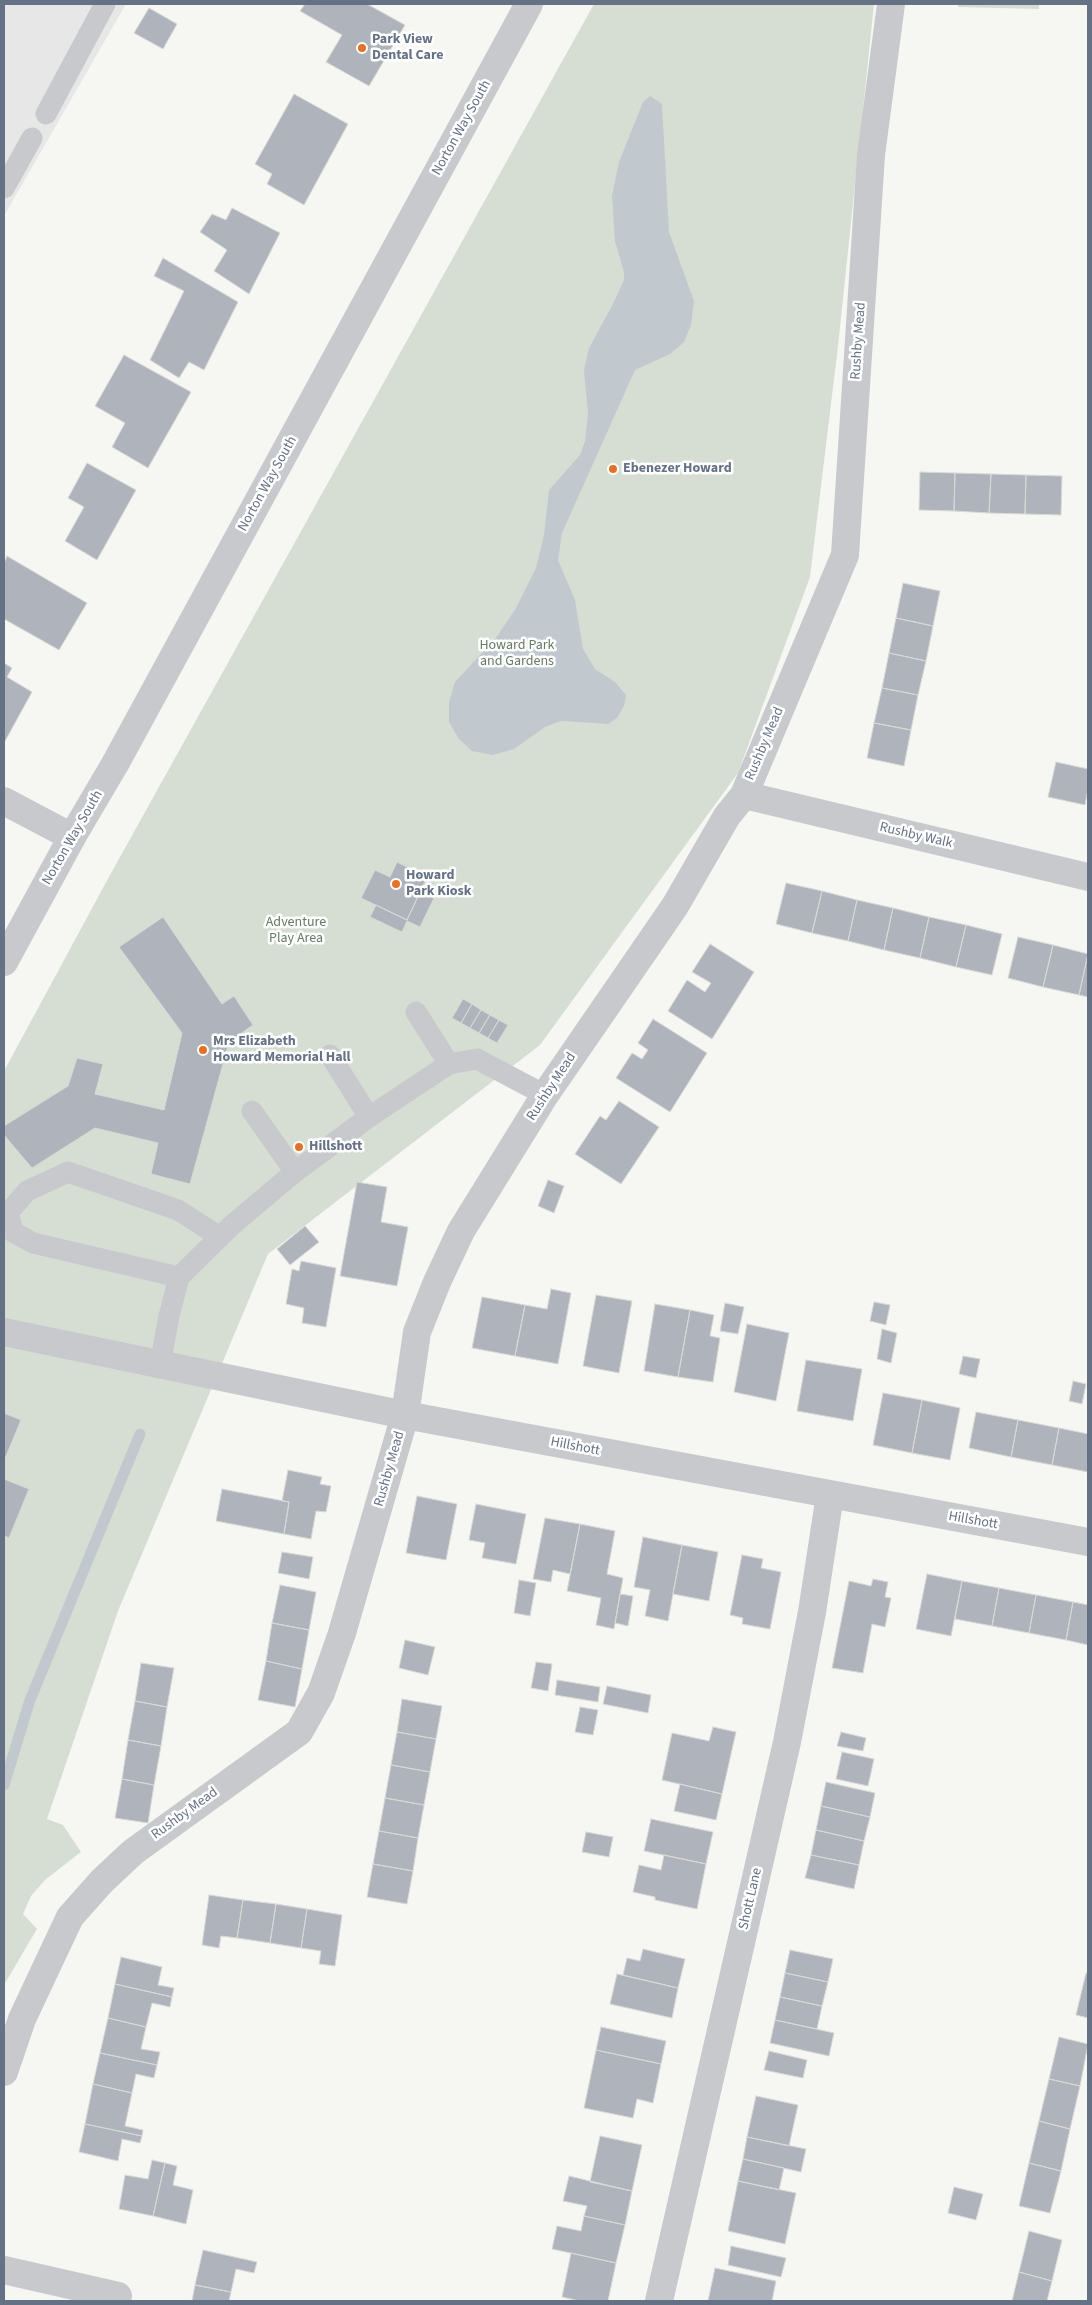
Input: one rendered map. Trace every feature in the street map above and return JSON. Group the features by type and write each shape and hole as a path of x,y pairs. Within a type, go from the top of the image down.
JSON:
{"street":[{"name":"Norton Way South","path":"4,962 72,837 125,747 529,4"},
{"name":"Rushby Mead","path":"4,2072 22,2018 70,1917 102,1881 133,1852 299,1732 322,1693 342,1633 405,1415 417,1332 437,1282 461,1231 545,1095 675,906 727,816 744,795 846,555 871,155 891,4"},
{"name":"Rushby Walk","path":"744,795 1088,877"},
{"path":"4,801 72,837"},
{"name":"Hillshott","path":"4,1332 405,1415 1088,1542"},
{"name":"Shott Lane","path":"660,2301 787,1742 812,1612 830,1495"},
{"path":"4,2270 118,2296"}],"lane":[{"path":"46,114 105,4"},
{"path":"8,180 32,138"},
{"path":"416,1012 449,1064"},
{"path":"330,1055 369,1117"},
{"path":"160,1365 169,1316 179,1277 220,1237 295,1172 369,1117 449,1064 476,1059 545,1095"},
{"path":"252,1110 295,1172"},
{"path":"179,1277 33,1243 13,1232 8,1213 26,1190 68,1172 178,1210 220,1237"}],"shaded area":[{"path":"4,4 126,4 4,216"},
{"path":"650,96 662,104 669,232 694,301 691,325 684,342 670,354 635,370 562,533 558,560 575,600 583,649 595,669 615,682 626,695 624,706 617,718 608,724 561,721 545,727 514,749 493,755 472,751 459,739 449,722 449,702 455,682 496,638 516,608 536,568 544,535 549,490 580,455 585,441 588,414 584,370 589,348 624,280 624,272 615,241 612,196 619,162 643,102"}],"green space":[{"name":"Howard Park and Gardens","path":"594,4 874,4 838,346 810,577 738,773 540,1045 268,1254 118,1611 47,1819 63,1825 81,1852 45,1880 31,1896 23,1914 37,1929 4,1985 4,1071 110,875"},
{"path":"958,4 1039,4 1039,9 958,7"}],"building":[{"name":"Park View Dental Care","path":"305,4 367,4 405,25 369,86 326,62 342,35 300,11"},
{"path":"149,8 177,24 163,49 134,33"},
{"path":"294,94 348,124 304,205 267,184 272,174 255,164"},
{"path":"232,208 280,233 249,294 214,271 227,250 200,232 212,214 226,220"},
{"path":"163,258 238,302 204,370 189,362 179,378 150,360 184,291 154,276"},
{"path":"124,355 191,392 148,468 112,447 125,423 95,406"},
{"path":"87,463 136,490 97,560 65,541 84,507 68,498"},
{"path":"920,472 955,473 954,511 919,510"},
{"path":"955,473 991,474 989,513 954,511"},
{"path":"991,474 1026,475 1025,514 989,513"},
{"path":"1026,475 1062,476 1061,515 1025,514"},
{"path":"7,556 87,603 59,650 4,619 4,563"},
{"path":"903,583 940,591 933,626 896,618"},
{"path":"896,618 933,626 926,661 889,653"},
{"path":"889,653 926,661 918,695 882,688"},
{"path":"4,663 12,668 7,677 32,692 4,743"},
{"path":"882,688 918,695 911,730 874,723"},
{"path":"874,723 911,730 904,766 867,758"},
{"path":"1056,762 1088,769 1088,789 1085,805 1048,797"},
{"name":"Howard Park Kiosk","path":"397,862 427,877 407,920 361,898 375,870 390,877"},
{"path":"786,883 822,891 812,933 776,924"},
{"path":"822,891 857,900 848,941 812,933"},
{"path":"420,892 434,898 420,927 407,921 402,932 370,917 376,905 407,920"},
{"path":"857,900 893,908 884,950 848,941"},
{"path":"893,908 929,917 920,958 884,950"},
{"name":"Mrs Elizabeth Howard Memorial Hall","path":"163,917 222,1004 234,996 253,1025 229,1042 190,1184 151,1174 158,1143 95,1128 32,1168 4,1135 4,1126 68,1086 77,1058 103,1064 95,1094 164,1110 182,1033 119,947"},
{"path":"929,917 966,925 956,967 920,958"},
{"path":"966,925 1002,934 992,975 956,967"},
{"path":"1018,937 1053,945 1043,987 1008,978"},
{"path":"710,944 754,972 712,1039 668,1011 687,980 705,992 711,983 692,972"},
{"path":"1053,945 1088,954 1079,995 1043,987"},
{"path":"1088,954 1088,997 1079,995"},
{"path":"463,999 472,1004 461,1023 452,1018"},
{"path":"472,1004 481,1010 470,1028 461,1023"},
{"path":"481,1010 490,1015 479,1033 470,1028"},
{"path":"490,1015 499,1020 488,1038 479,1033"},
{"path":"653,1019 707,1053 670,1112 616,1078 632,1053 642,1059 648,1050 638,1043"},
{"path":"499,1020 508,1025 497,1043 488,1038"},
{"path":"619,1101 659,1127 621,1184 575,1154 600,1116 606,1120"},
{"path":"548,1180 564,1186 554,1213 538,1206"},
{"path":"357,1182 387,1187 381,1222 408,1227 397,1286 340,1276"},
{"path":"305,1226 319,1242 290,1265 277,1249"},
{"path":"301,1261 336,1268 326,1327 302,1323 304,1308 286,1304 292,1269 299,1271"},
{"path":"551,1289 571,1293 558,1364 515,1356 525,1305 547,1309"},
{"path":"596,1295 632,1301 619,1373 583,1366"},
{"path":"482,1297 525,1305 515,1356 472,1348"},
{"path":"874,1302 890,1305 886,1325 870,1321"},
{"path":"725,1303 744,1307 738,1334 720,1331"},
{"path":"655,1304 690,1310 678,1377 644,1371"},
{"path":"690,1310 714,1315 710,1336 720,1338 713,1382 678,1377"},
{"path":"747,1324 789,1333 776,1401 734,1392"},
{"path":"882,1329 897,1333 891,1363 877,1359"},
{"path":"963,1356 980,1359 976,1378 959,1374"},
{"path":"806,1360 862,1369 853,1421 797,1411"},
{"path":"1073,1381 1086,1384 1082,1404 1069,1401"},
{"path":"883,1393 922,1400 912,1453 873,1445"},
{"path":"922,1400 960,1408 950,1460 912,1453"},
{"path":"976,1412 1018,1420 1011,1457 969,1448"},
{"path":"4,1413 21,1420 4,1461"},
{"path":"1018,1420 1059,1428 1052,1465 1011,1457"},
{"path":"1059,1428 1088,1434 1088,1472 1052,1465"},
{"path":"288,1470 322,1477 320,1484 331,1486 326,1512 316,1511 311,1539 284,1534 289,1502 282,1501"},
{"path":"4,1479 29,1489 9,1538 4,1536"},
{"path":"222,1489 289,1502 284,1534 216,1521"},
{"path":"417,1496 457,1504 446,1560 406,1553"},
{"path":"476,1504 526,1514 516,1564 482,1558 485,1543 469,1540"},
{"path":"545,1518 580,1524 570,1574 553,1570 551,1582 533,1579"},
{"path":"580,1524 615,1531 607,1574 623,1578 614,1629 596,1625 601,1598 567,1591"},
{"path":"643,1537 682,1545 668,1621 645,1616 650,1590 634,1587"},
{"path":"682,1545 718,1552 709,1601 673,1594"},
{"path":"282,1552 313,1557 309,1579 278,1573"},
{"path":"742,1555 763,1559 761,1568 781,1572 770,1629 742,1624 743,1618 730,1615"},
{"path":"927,1574 962,1581 951,1636 916,1629"},
{"path":"873,1579 888,1582 885,1597 891,1598 885,1627 872,1624 863,1673 832,1668 849,1581 871,1586"},
{"path":"519,1580 536,1583 530,1616 514,1613"},
{"path":"962,1581 999,1588 992,1626 955,1619"},
{"path":"280,1585 316,1592 309,1630 272,1623"},
{"path":"999,1588 1036,1595 1029,1633 992,1626"},
{"path":"620,1594 633,1596 628,1626 615,1623"},
{"path":"1036,1595 1073,1602 1066,1640 1029,1633"},
{"path":"1073,1602 1088,1605 1088,1645 1066,1640"},
{"path":"272,1623 309,1630 302,1669 266,1661"},
{"path":"405,1640 435,1647 428,1675 399,1668"},
{"path":"266,1661 302,1669 295,1707 258,1700"},
{"path":"536,1662 552,1664 548,1691 531,1688"},
{"path":"141,1663 174,1668 167,1707 135,1701"},
{"path":"557,1680 600,1687 598,1702 555,1695"},
{"path":"607,1686 651,1695 648,1713 603,1704"},
{"path":"402,1699 442,1706 436,1739 397,1732"},
{"path":"135,1701 167,1707 161,1746 128,1740"},
{"path":"580,1707 598,1710 593,1735 575,1732"},
{"path":"713,1727 736,1732 722,1794 662,1780 672,1733 709,1741"},
{"path":"397,1732 436,1739 430,1772 391,1765"},
{"path":"841,1732 866,1738 863,1751 837,1746"},
{"path":"128,1740 161,1746 154,1785 122,1779"},
{"path":"842,1752 874,1759 868,1786 836,1779"},
{"path":"391,1765 430,1772 424,1805 385,1798"},
{"path":"122,1779 154,1785 148,1823 115,1818"},
{"path":"826,1782 875,1793 870,1817 821,1806"},
{"path":"680,1784 722,1794 716,1820 674,1811"},
{"path":"385,1798 424,1805 418,1838 379,1831"},
{"path":"821,1806 870,1817 864,1841 816,1830"},
{"path":"651,1819 713,1832 706,1864 644,1851"},
{"path":"816,1830 864,1841 859,1865 811,1855"},
{"path":"379,1831 418,1838 413,1871 373,1864"},
{"path":"586,1832 613,1837 609,1857 582,1852"},
{"path":"664,1855 706,1864 697,1909 655,1900 655,1897 633,1892 639,1865 661,1870"},
{"path":"811,1855 859,1865 854,1889 805,1878"},
{"path":"373,1864 413,1871 407,1904 367,1897"},
{"path":"209,1895 243,1900 237,1938 221,1936 219,1948 202,1945"},
{"path":"243,1900 276,1904 270,1943 237,1938"},
{"path":"276,1904 307,1909 301,1948 270,1943"},
{"path":"307,1909 342,1915 335,1966 319,1964 321,1951 301,1948"},
{"path":"643,1949 685,1959 678,1988 623,1975 627,1958 640,1961"},
{"path":"790,1950 833,1959 828,1982 785,1973"},
{"path":"121,1957 162,1967 158,1985 174,1988 172,1997 115,1984"},
{"path":"785,1973 828,1982 822,2006 780,1997"},
{"path":"1086,1973 1088,1974 1088,2018 1076,2015"},
{"path":"617,1974 678,1988 672,2018 610,2004"},
{"path":"115,1984 172,1997 170,2007 152,2003 146,2027 108,2018"},
{"path":"780,1997 822,2006 817,2029 775,2020"},
{"path":"108,2018 146,2027 141,2049 160,2052 157,2065 100,2053"},
{"path":"775,2020 834,2033 829,2056 770,2043"},
{"path":"601,2027 666,2041 661,2064 596,2050"},
{"path":"1059,2037 1088,2044 1080,2086 1049,2079"},
{"path":"596,2050 661,2064 653,2103 637,2099 633,2118 584,2108"},
{"path":"769,2051 807,2060 803,2078 764,2070"},
{"path":"100,2053 157,2065 154,2078 136,2074 132,2093 93,2084"},
{"path":"1049,2079 1080,2086 1070,2129 1039,2121"},
{"path":"93,2084 132,2093 125,2126 143,2130 142,2136 85,2124"},
{"path":"756,2096 798,2105 789,2146 747,2137"},
{"path":"1039,2121 1070,2129 1061,2171 1029,2163"},
{"path":"85,2124 142,2136 140,2143 122,2139 118,2161 79,2152"},
{"path":"600,2136 642,2145 632,2191 590,2182"},
{"path":"747,2137 806,2149 801,2172 743,2159"},
{"path":"743,2159 784,2168 779,2190 738,2181"},
{"path":"152,2160 165,2163 153,2216 119,2209 125,2175 148,2179"},
{"path":"165,2163 177,2166 173,2185 193,2190 186,2224 153,2216"},
{"path":"1029,2163 1061,2171 1050,2213 1019,2206"},
{"path":"569,2176 632,2191 625,2225 584,2216 587,2206 563,2201"},
{"path":"738,2181 796,2193 785,2244 728,2231"},
{"path":"954,2187 983,2194 976,2220 948,2213"},
{"path":"584,2216 625,2225 616,2263 552,2249 557,2226 581,2231"},
{"path":"1029,2231 1062,2240 1052,2281 1019,2272"},
{"path":"731,2246 786,2258 781,2277 728,2265"},
{"path":"203,2250 257,2262 254,2273 236,2269 231,2292 195,2285"},
{"path":"571,2253 616,2263 608,2301 580,2301 562,2297"},
{"path":"715,2268 776,2281 772,2301 708,2301"},
{"path":"1019,2272 1052,2281 1047,2301 1012,2301"},
{"path":"195,2285 231,2292 229,2301 192,2301"}],"waterway":[{"path":"4,1785 30,1700 140,1434"}],"place":[{"name":"Park View Dental Care","path":"362,48"},
{"name":"Ebenezer Howard","path":"613,469"},
{"name":"Howard Park Kiosk","path":"396,884"},
{"name":"Mrs Elizabeth Howard Memorial Hall","path":"203,1050"},
{"name":"Hillshott","path":"299,1147"}],"park label":[{"name":"Adventure Play Area","path":"296,932"}]}
